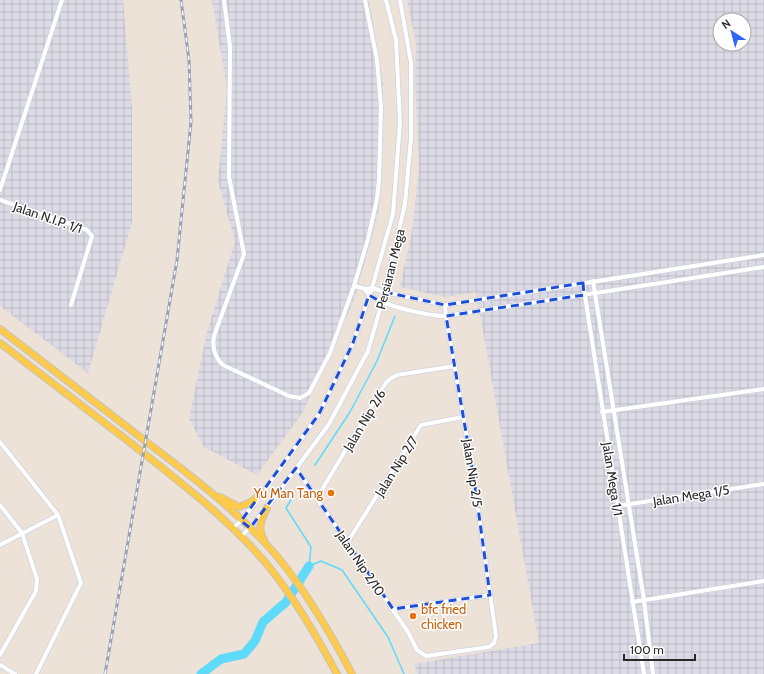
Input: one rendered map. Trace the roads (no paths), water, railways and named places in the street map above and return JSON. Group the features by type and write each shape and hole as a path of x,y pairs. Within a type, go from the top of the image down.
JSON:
{"main road":[{"path":"0,329 208,490 250,528 275,554"},
{"path":"0,343 201,498 233,528 265,562 294,599 317,636 337,674"},
{"path":"208,490 231,504 239,507 251,502 263,492"},
{"path":"267,508 261,521 260,532 302,588 333,637 352,674"}],"street":[{"path":"0,190 62,0"},
{"path":"224,0 230,47 229,177 244,254 214,336 214,353 219,361 224,365 290,396 300,398 309,393 314,386 330,353 354,286 368,239 379,180 381,107 379,78 365,0"},
{"name":"Persiaran Mega","path":"233,528 241,521 263,492 319,414 353,342 372,288 393,214 400,123 396,40 386,0"},
{"name":"Persiaran Mega","path":"242,537 267,508 329,424 368,351 385,292 405,204 411,138 411,63 400,0"},
{"name":"Jalan N.I.P. 1/1","path":"0,200 90,232 92,236 71,305"},
{"path":"354,286 365,289 372,288 445,304 764,255"},
{"path":"365,289 369,296 382,302 434,316 446,316 764,268"},
{"path":"594,281 644,600 653,674"},
{"name":"Jalan Mega 1/1","path":"583,283 644,674"},
{"name":"Jalan Nip 2/5","path":"426,656 489,647 494,643 496,636 474,479 445,304"},
{"name":"Jalan Nip 2/6","path":"317,498 385,384 390,379 397,376 455,366"},
{"path":"602,412 764,389"},
{"name":"Jalan Nip 2/7","path":"347,543 421,425 464,417"},
{"path":"0,442 58,515 82,583 36,674"},
{"name":"Jalan Nip 2/10","path":"296,468 393,609 408,632 417,650 426,656"},
{"name":"Jalan Mega 1/5","path":"617,506 764,484"},
{"path":"0,505 22,533 36,579 36,591 0,655"},
{"path":"0,545 58,515"},
{"path":"632,602 764,581"},
{"path":"393,609 490,594"},
{"path":"0,666 15,674"}],"waterway":[{"path":"315,465 350,412 377,361 395,316"},
{"path":"294,495 286,508 311,547 309,566 321,561 342,570 388,637 404,674"},
{"path":"201,674 221,659 244,654 255,641 263,622 286,602 309,566"}],"railway":[{"path":"105,674 177,260 191,122 189,60 181,0"}],"place":[{"name":"Yu Man Tang","path":"331,493"},
{"name":"bfc fried chicken","path":"413,616"}]}
